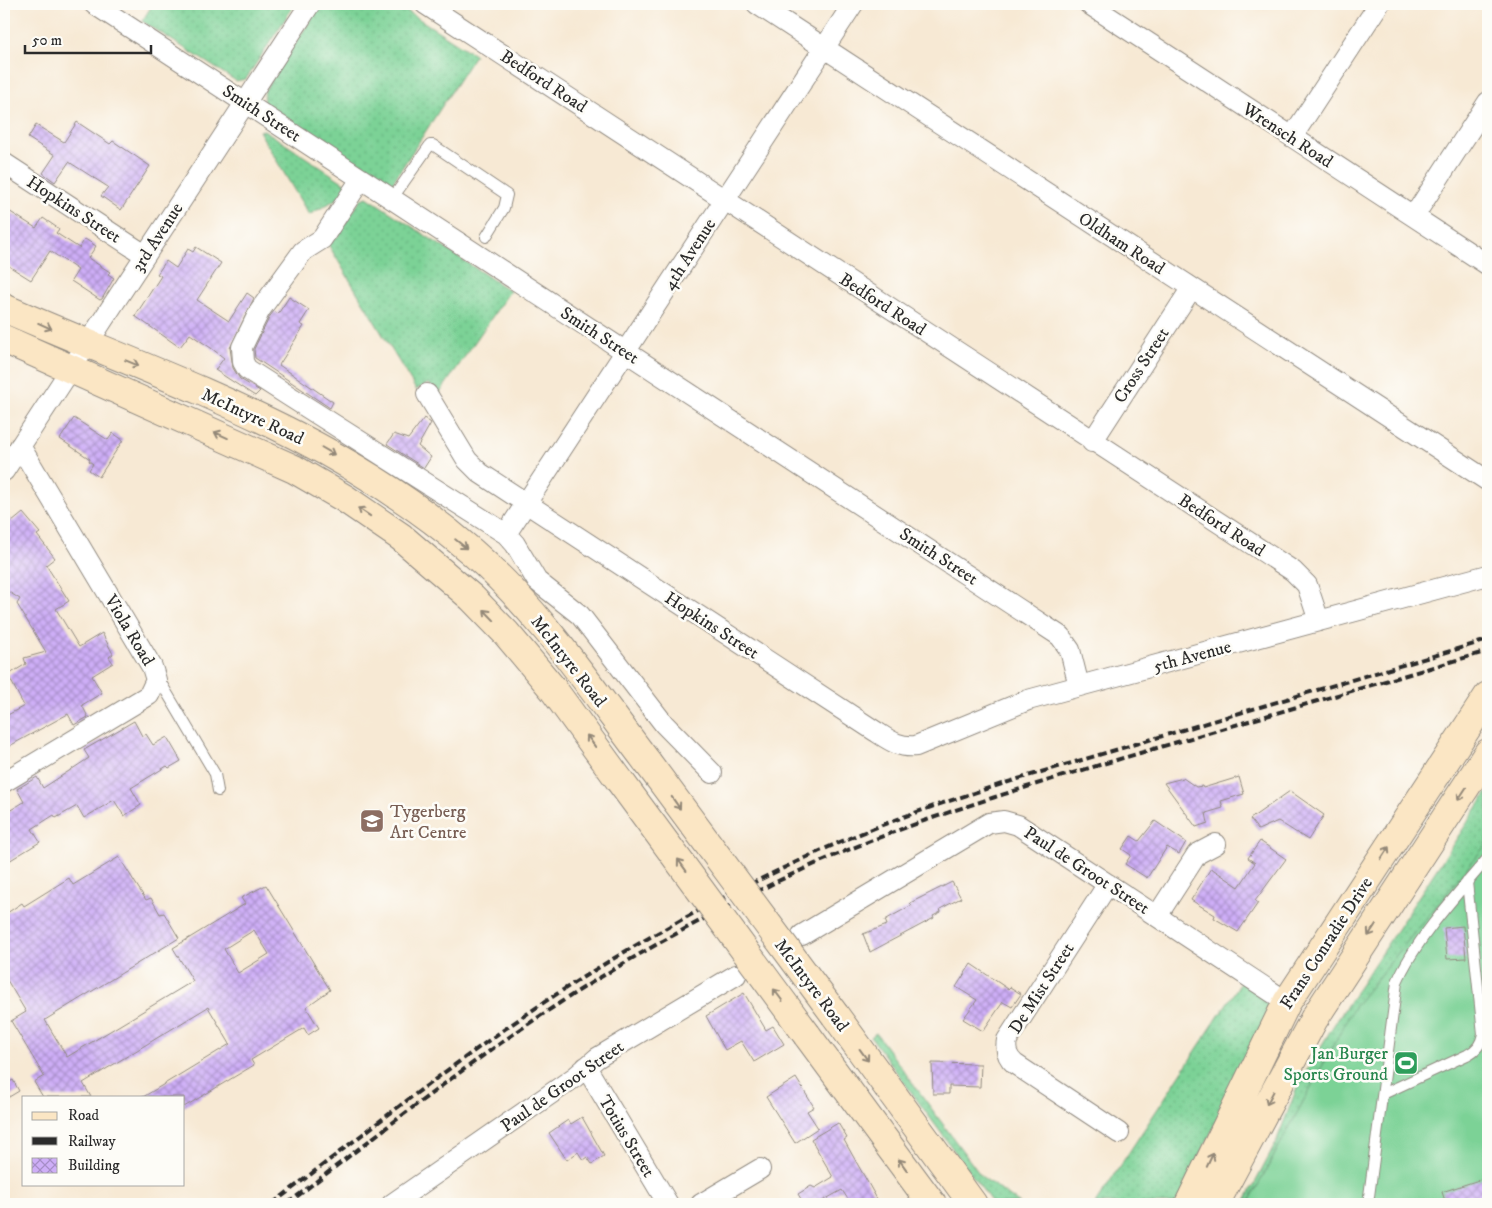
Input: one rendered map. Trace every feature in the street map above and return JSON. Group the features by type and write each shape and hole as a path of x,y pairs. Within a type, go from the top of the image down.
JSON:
{"main road":[{"name":"McIntyre Road","path":"4,308 262,417 321,447 403,498 472,553 537,619 648,764 973,1204"},
{"name":"McIntyre Road","path":"4,339 294,469 344,498 401,537 472,598 506,633 553,689 932,1204"},
{"name":"Frans Conradie Drive","path":"1189,1204 1287,1002 1488,696"},
{"name":"Frans Conradie Drive","path":"1215,1204 1314,1019 1488,753"}],"street":[{"name":"Smith Street","path":"94,4 1060,636 1070,650 1079,686"},
{"name":"3rd Avenue","path":"4,471 310,4"},
{"name":"Bedford Road","path":"425,4 1301,577 1307,586 1319,621"},
{"name":"Oldham Road","path":"757,4 1191,289 1488,481"},
{"name":"4th Avenue","path":"506,534 853,4"},
{"name":"Wrensch Road","path":"1089,4 1488,265"},
{"path":"1292,137 1379,4"},
{"path":"1414,216 1488,102"},
{"name":"Hopkins Street","path":"4,164 145,255"},
{"path":"362,179 322,238 303,251 260,310 242,347 243,362 247,369 506,534 515,544 537,581 580,615 664,724 712,773"},
{"name":"Cross Street","path":"1092,442 1191,289"},
{"name":"Hopkins Street","path":"427,394 473,466 525,503 899,746"},
{"name":"Viola Road","path":"4,782 149,695 156,680 152,666 20,446"},
{"name":"5th Avenue","path":"899,746 916,746 1028,700 1488,575"},
{"name":"Paul de Groot Street","path":"802,935 996,821 1018,825 1287,1002"},
{"path":"1156,916 1197,854 1216,844"},
{"name":"De Mist Street","path":"1108,884 1007,1040 1006,1047 1010,1060 1015,1064 1119,1133"},
{"name":"Paul de Groot Street","path":"392,1204 597,1058 736,975"},
{"name":"Totius Street","path":"586,1067 668,1204"},
{"path":"701,1204 760,1169"}],"lane":[{"path":"392,199 423,152 430,145 433,145 507,195 504,208 486,237"},
{"path":"152,666 215,774 218,791"},
{"path":"1368,1204 1397,982 1404,966 1467,882 1488,858"},
{"path":"1383,1094 1467,1056 1474,1052 1482,1041 1483,1034 1467,882"}],"green space":[{"path":"153,4 295,4 246,79 236,81 142,21"},
{"path":"321,4 396,4 475,55 391,185 263,103 265,90"},
{"path":"264,130 346,184 346,189 340,197 309,215 259,131"},
{"path":"367,197 510,291 437,397 429,383 416,390 328,244 338,236 361,199"},
{"path":"1488,791 1488,850 1295,1119 1248,1204 1244,1204 1275,1145 1298,1085 1332,1028"},
{"name":"Jan Burger Sports Ground","path":"1488,842 1488,1204 1248,1204 1354,1007"},
{"path":"1241,982 1264,997 1270,1009 1177,1204 1095,1204"},
{"path":"876,1033 981,1176 1020,1204 993,1204 871,1037"}],"building":[{"path":"77,122 110,144 113,141 150,166 121,210 101,196 108,187 69,162 55,182 43,173 55,155 28,138 36,125 64,142"},
{"path":"4,208 36,228 43,218 59,229 56,233 79,248 85,239 96,246 88,258 110,272 108,274 114,278 102,299 100,300 71,281 78,270 50,251 31,280 4,263"},
{"path":"196,247 221,263 197,300 229,321 247,293 254,298 230,348 233,368 240,379 260,391 255,396 215,370 224,358 190,334 180,347 135,316 161,276 157,274 166,261 176,268 188,249 193,252"},
{"path":"289,297 309,310 300,324 304,326 279,365 333,402 330,408 255,358 254,349 270,316 274,311 278,314"},
{"path":"74,418 108,440 113,433 123,440 99,477 89,470 93,464 89,461 90,459 60,439"},
{"path":"424,418 431,423 418,446 431,457 424,468 387,444 394,434 408,439"},
{"path":"4,512 12,522 23,513 40,533 37,535 55,558 46,565 69,601 56,609 79,647 102,633 113,654 109,657 113,663 92,676 102,693 82,705 88,717 74,725 68,714 4,749 4,717 24,706 8,675 26,664 24,658 46,652 17,604 20,599 4,589"},
{"path":"134,721 142,736 146,734 153,745 167,737 181,761 169,768 167,766 131,788 141,805 124,816 114,800 84,818 77,806 56,818 54,815 32,829 40,842 4,864 4,814 24,802 17,789 37,777 43,788 89,758 84,750"},
{"path":"1239,777 1244,794 1221,801 1223,808 1206,813 1208,823 1196,827 1164,783 1183,778 1196,787 1202,786 1203,788"},
{"path":"1290,791 1324,815 1308,840 1278,821 1258,830 1250,819"},
{"path":"1155,821 1186,842 1179,854 1167,847 1147,878 1125,864 1131,855 1122,849 1131,836 1139,841"},
{"path":"1260,841 1286,859 1255,901 1258,903 1238,932 1214,918 1215,915 1191,900 1211,868 1239,887 1255,863 1248,858"},
{"path":"119,857 146,900 151,898 160,914 164,913 179,938 45,1020 67,1057 193,981 173,948 245,904 241,898 266,885 330,990 306,1007 319,1028 308,1035 304,1028 251,1060 254,1065 185,1106 185,1096 145,1096 230,1044 208,1007 83,1083 90,1096 42,1096 34,1082 44,1076 11,1021 26,1012 4,975 4,915 22,903 24,906 69,878 73,885","holes":["254,930 269,954 238,973 224,949"]},
{"path":"952,882 961,898 940,909 941,912 933,916 934,918 870,952 863,934 887,925 885,920 912,905 910,903"},
{"path":"1463,926 1466,958 1447,959 1444,928"},
{"path":"971,964 1008,989 1010,987 1021,994 1012,1007 1003,1002 983,1031 963,1019 977,1000 956,987"},
{"path":"744,993 766,1030 773,1026 784,1044 754,1062 741,1041 725,1050 706,1016"},
{"path":"932,1063 981,1064 980,1087 949,1086 949,1094 933,1094"},
{"path":"796,1078 814,1107 807,1111 818,1128 795,1143 766,1097"},
{"path":"13,1080 19,1091 4,1100 4,1085"},
{"path":"582,1117 604,1156 592,1164 587,1157 583,1160 578,1152 567,1160 549,1133 568,1120 571,1124"},
{"path":"838,1123 847,1138 844,1140 877,1199 868,1204 851,1204 842,1190 817,1204 804,1204 798,1194 811,1186 815,1188 833,1177 811,1139"},
{"path":"1488,1177 1488,1204 1446,1204 1442,1192"}],"railway":[{"path":"272,1204 465,1057 544,1002 671,926 730,894 820,851 895,820 973,793 1488,640"},
{"path":"287,1204 436,1090 552,1008 612,970 675,934 807,867 900,830 996,797 1488,651"}],"place":[{"name":"Tygerberg Art Centre","path":"372,821"},
{"name":"Jan Burger Sports Ground","path":"1406,1063"}]}
